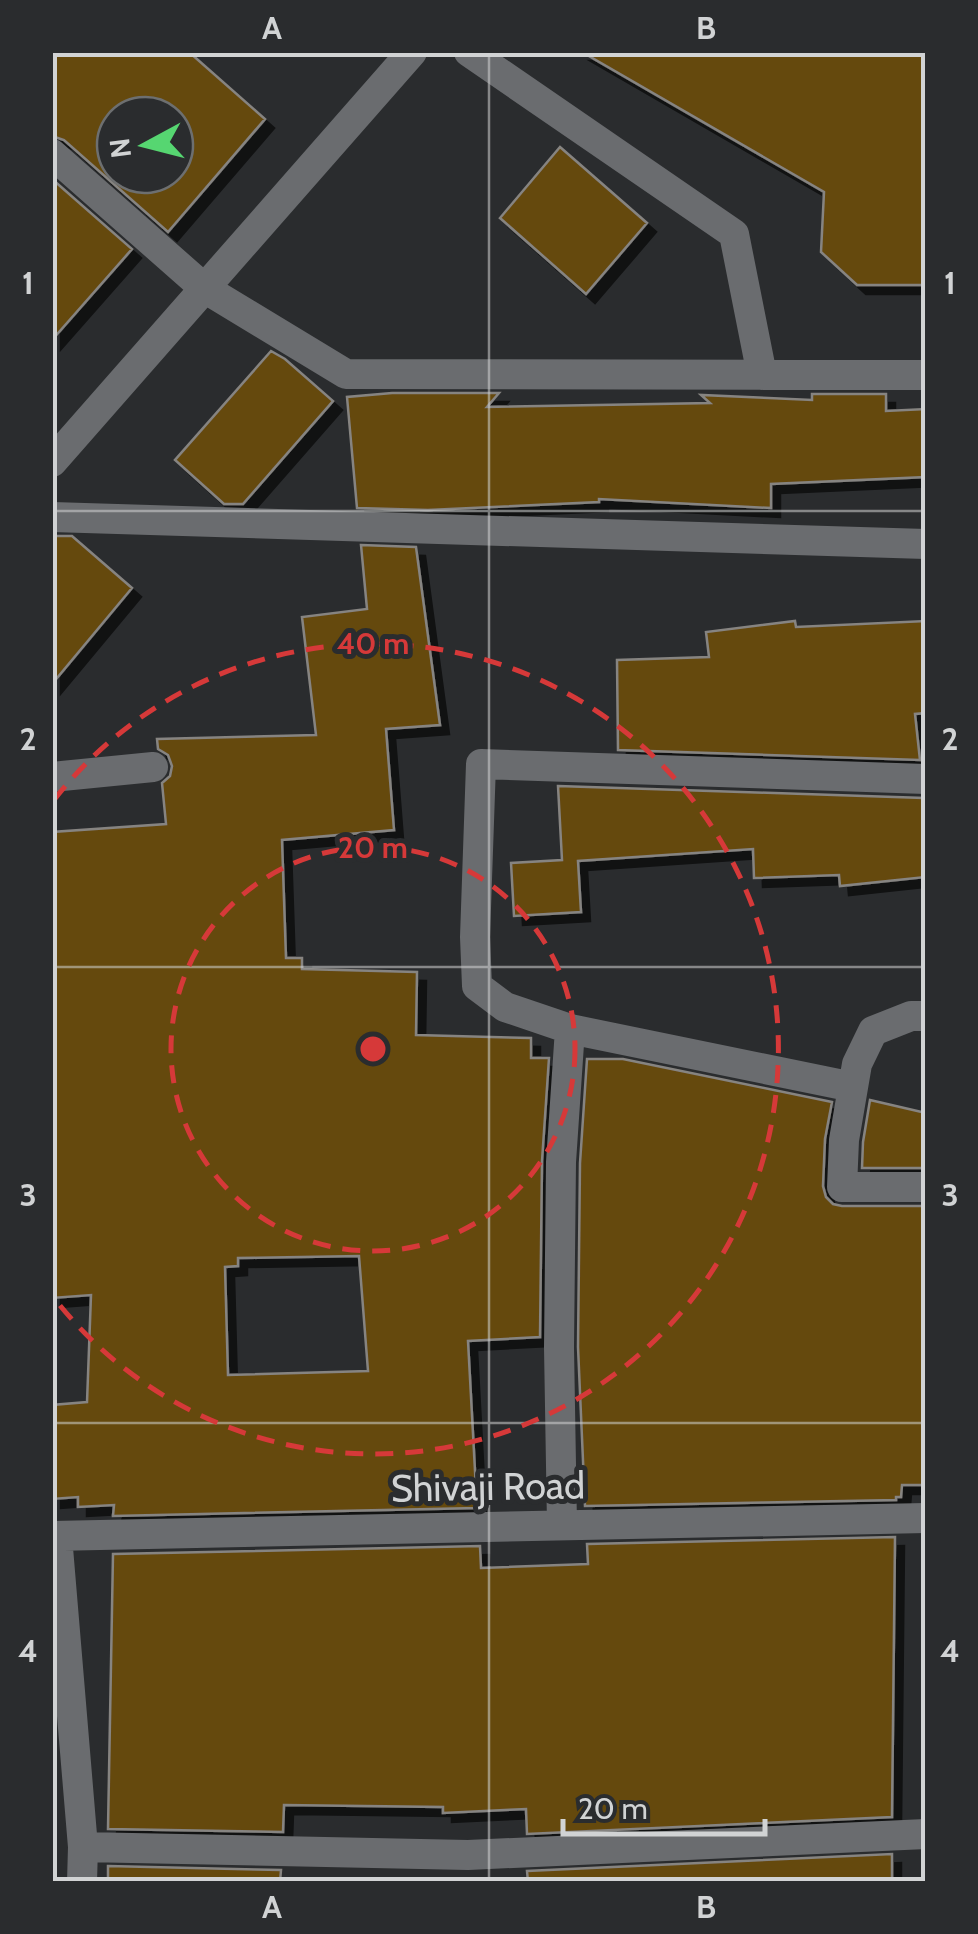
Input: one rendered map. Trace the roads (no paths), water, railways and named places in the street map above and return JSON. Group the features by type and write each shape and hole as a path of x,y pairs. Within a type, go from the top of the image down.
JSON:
{"street":[{"path":"52,462 412,52"},
{"path":"469,52 734,234 762,375"},
{"path":"52,154 204,288 346,374 926,375"},
{"path":"52,516 926,544"},
{"path":"853,1087 570,1029 505,1007 476,986 481,764 926,780"},
{"path":"52,777 153,767"},
{"path":"926,1016 911,1016 874,1031 857,1064 844,1140 842,1186 926,1187"},
{"path":"562,1525 561,1162 570,1029"},
{"name":"Shivaji Road","path":"55,1536 926,1518"},
{"path":"55,1536 83,1847 82,1882"},
{"path":"83,1847 468,1855 926,1834"}]}
